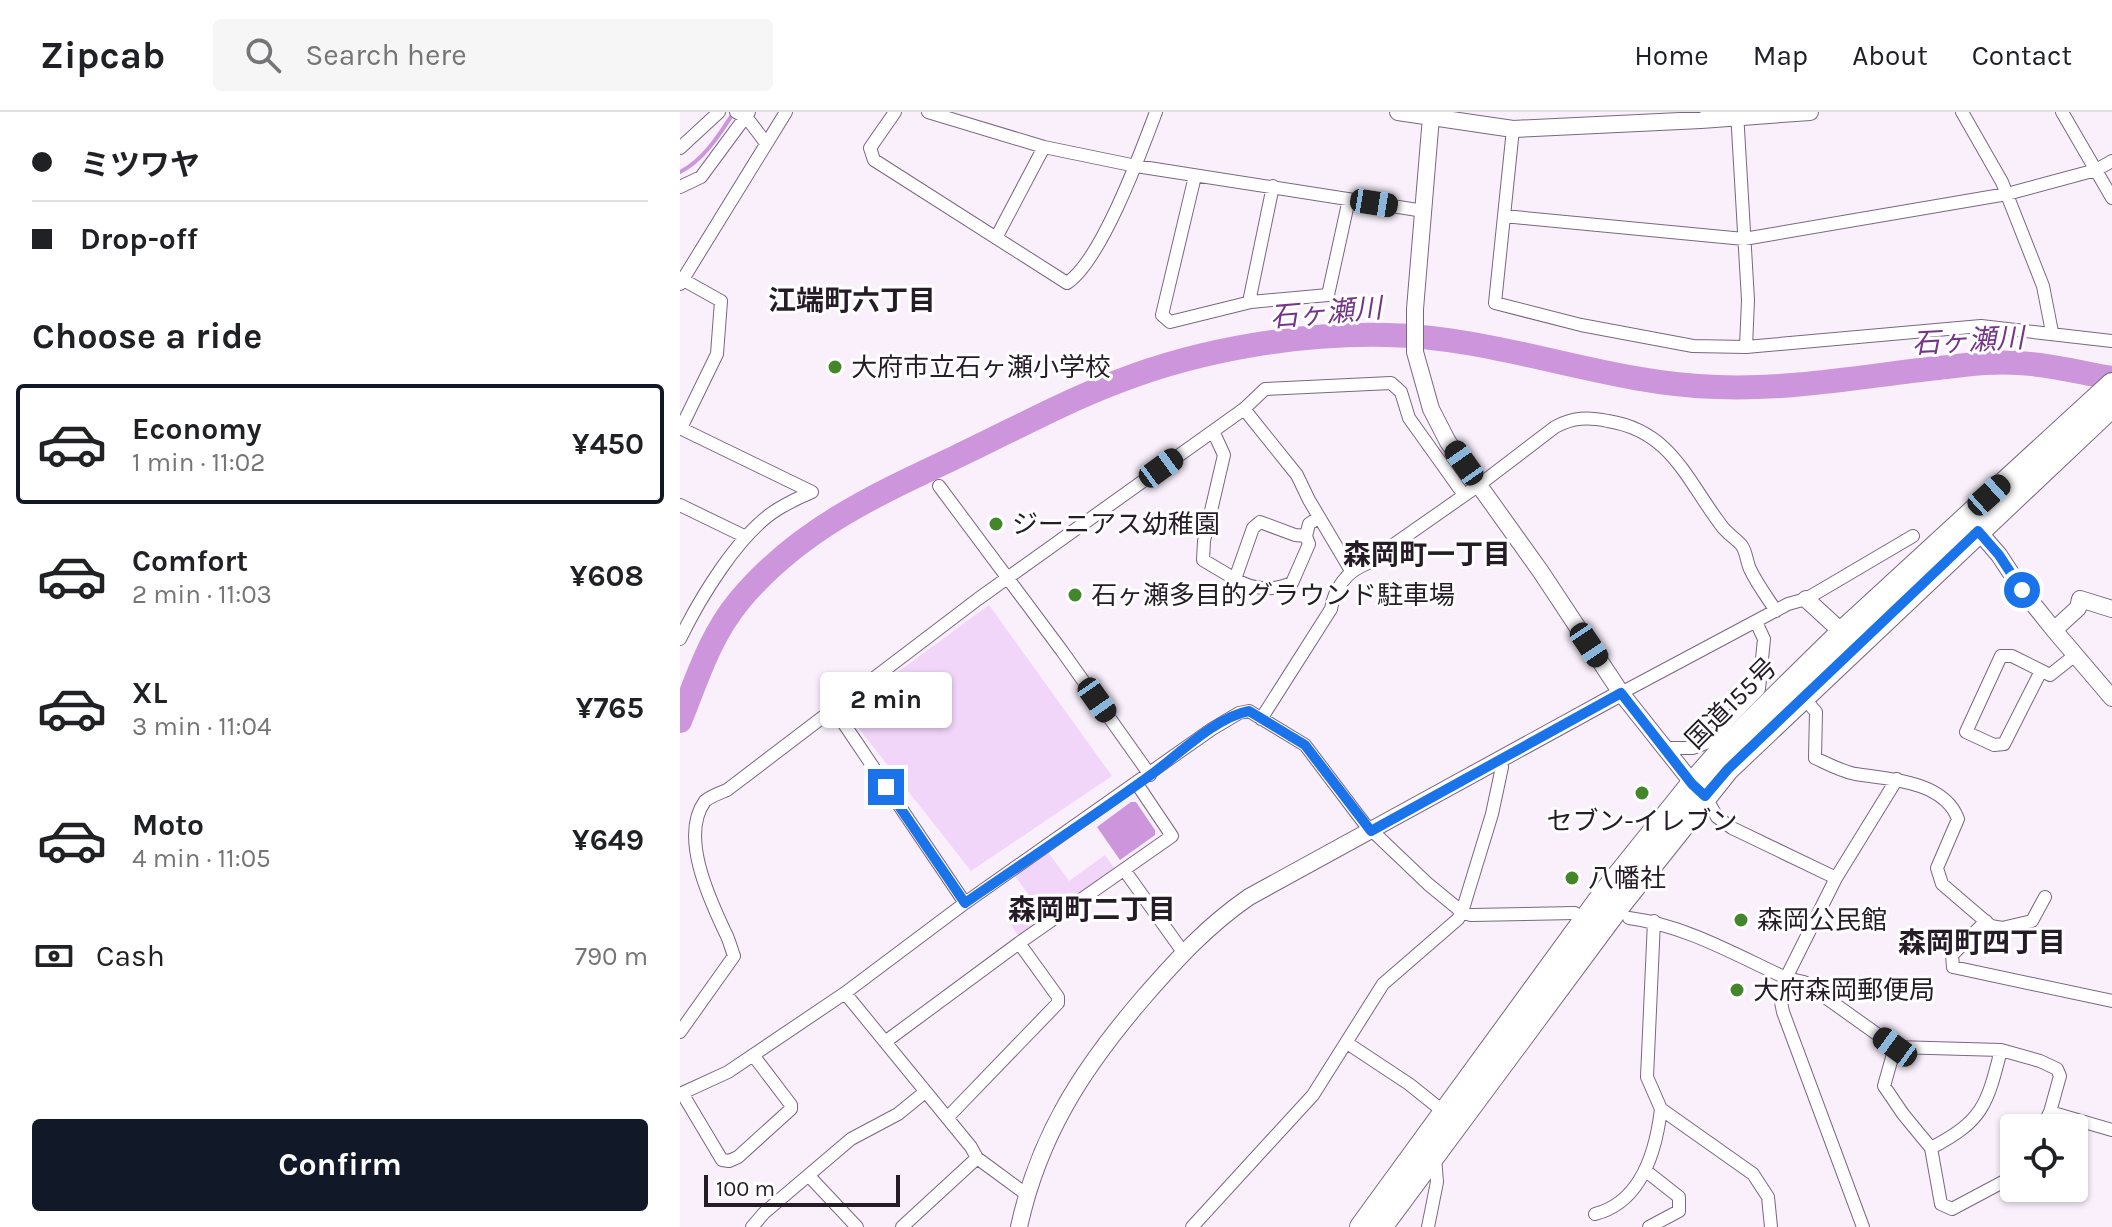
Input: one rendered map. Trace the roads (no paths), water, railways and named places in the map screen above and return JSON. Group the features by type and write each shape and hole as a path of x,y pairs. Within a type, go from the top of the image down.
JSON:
{"highway":[{"name":"国道155号","path":"1361,1227 1606,891 1698,790 1728,769 1972,524 2101,404 2112,384"},
{"name":"国道155号","path":"1381,1227 1613,915 1721,751 1842,632 1972,524"}],"street":[{"path":"680,148 719,112"},
{"path":"680,639 704,594 746,537 776,510 812,492 680,428 717,354 721,301 681,280 786,112"},
{"path":"895,112 870,148 874,160 1067,283 1078,276 1111,219 1136,166 1156,112"},
{"path":"928,112 1044,147 1136,166 1424,211"},
{"path":"1398,112 1513,129 1810,112"},
{"path":"1962,112 2007,194 2043,286 2052,332"},
{"path":"2062,112 2112,198"},
{"path":"680,187 701,177 744,114 766,143"},
{"path":"1738,114 1748,300 1746,347"},
{"path":"1431,115 1415,309 1417,365 1431,409 1448,442 1541,572 1621,693 1717,817 1732,828 1836,878"},
{"path":"1513,129 1495,303 1581,325 1693,346 1746,347 1981,326 2112,341"},
{"path":"996,238 1044,147"},
{"path":"1504,216 1744,239 2007,194 2096,170 2112,161"},
{"path":"1195,176 1162,315 1170,322 1249,302 1328,295 1349,199"},
{"path":"1249,302 1273,186"},
{"path":"680,1032 734,956 727,934 691,872 685,841 689,818 703,802 727,790 1007,579 1244,409 1265,389 1391,383 1401,392 1409,418 1464,495"},
{"path":"1244,409 1297,475 1350,569"},
{"path":"1261,719 1331,609 1350,569 1366,564 1569,420 1593,418 1623,423 1646,431 1665,447 1728,535 1742,545 1752,574 1776,611"},
{"path":"1213,431 1224,455 1203,560 1250,587 1279,589 1292,583 1309,544 1306,536 1309,524 1319,517"},
{"path":"939,486 1150,775"},
{"path":"680,505 746,537"},
{"path":"1235,579 1253,528 1260,522 1306,536"},
{"path":"1972,524 1999,555 2022,590 2074,656 2112,698"},
{"path":"1019,1227 1026,1194 1044,1145 1071,1093 1108,1039 1183,952 1222,916 1249,897 1621,693 1788,604 1806,599 1913,536"},
{"path":"1806,599 1842,632"},
{"path":"2054,630 2078,608 2080,599 2112,609"},
{"path":"1666,752 1671,748 1693,748 1706,743 1759,689 1764,639 1756,622"},
{"path":"2041,671 2004,744 1994,745 1966,732 2001,656 2012,656 2050,675 2074,656"},
{"path":"1803,697 1816,712 1815,758 1854,774 1897,779 1932,792 1954,809 1958,819 1937,868 1942,884 1991,926 2002,928 2032,921 2045,897"},
{"path":"834,709 965,903"},
{"path":"753,1055 791,1109 738,1157 722,1160 681,1094 728,1072 753,1055 845,993 965,903 1212,729 1239,713 1249,711 1305,745 1371,831 1462,912 1471,915 1575,913"},
{"path":"1192,1227 1313,1095 1383,984 1458,919 1492,814 1502,767 1499,760"},
{"path":"1863,1227 1783,1012 1779,992 1836,878 1897,779"},
{"path":"885,1042 1172,836 1137,784"},
{"path":"1125,871 1183,952"},
{"path":"1629,918 1654,921 1786,978 1804,982 1895,1047 2001,1050 2040,1061 2057,1069 2060,1076 2050,1112 2112,1130"},
{"path":"1595,1214 1607,1211 1622,1201 1646,1171 1657,1142 1661,1109 1647,1077 1654,921"},
{"path":"1986,921 1952,955 1953,967 2112,1001"},
{"path":"947,1118 1058,1003 1058,997 1019,943"},
{"path":"845,993 977,1158 1026,1194"},
{"path":"1347,1043 1409,1084 1444,1112"},
{"path":"1895,1047 1884,1086 1931,1148 1941,1204 1952,1209 2000,1183"},
{"path":"1931,1148 1973,1121 1989,1096 2001,1050"},
{"path":"759,1224 851,1139 898,1114 925,1092"},
{"path":"1661,1109 1753,1174 1768,1197 1771,1227"},
{"path":"1428,1227 1437,1182 1435,1154"},
{"path":"902,1227 977,1158"},
{"path":"1646,1171 1679,1197 1679,1211 1649,1227"},
{"path":"809,1176 857,1227"}],"waterway":[{"path":"680,172 704,154 734,112"},
{"name":"石ヶ瀬川","path":"680,721 705,658 729,614 762,576 812,534 896,486 1080,397 1185,360 1286,340 1387,335 1470,344 1634,378 1717,387 1800,384 1998,363 2041,365 2112,378"}],"place":[{"name":"大府市立石ヶ瀬小学校","path":"835,367"},
{"name":"ジーニアス幼稚園","path":"996,524"},
{"name":"石ヶ瀬多目的グラウンド駐車場","path":"1075,595"},
{"name":"セブン-イレブン","path":"1642,793"},
{"name":"八幡社","path":"1572,878"},
{"name":"森岡公民館","path":"1741,920"},
{"name":"大府森岡郵便局","path":"1737,990"}],"district":[{"name":"江端町六丁目","path":"852,300"},
{"name":"森岡町一丁目","path":"1427,554"},
{"name":"森岡町二丁目","path":"1092,909"},
{"name":"森岡町四丁目","path":"1982,942"}]}
